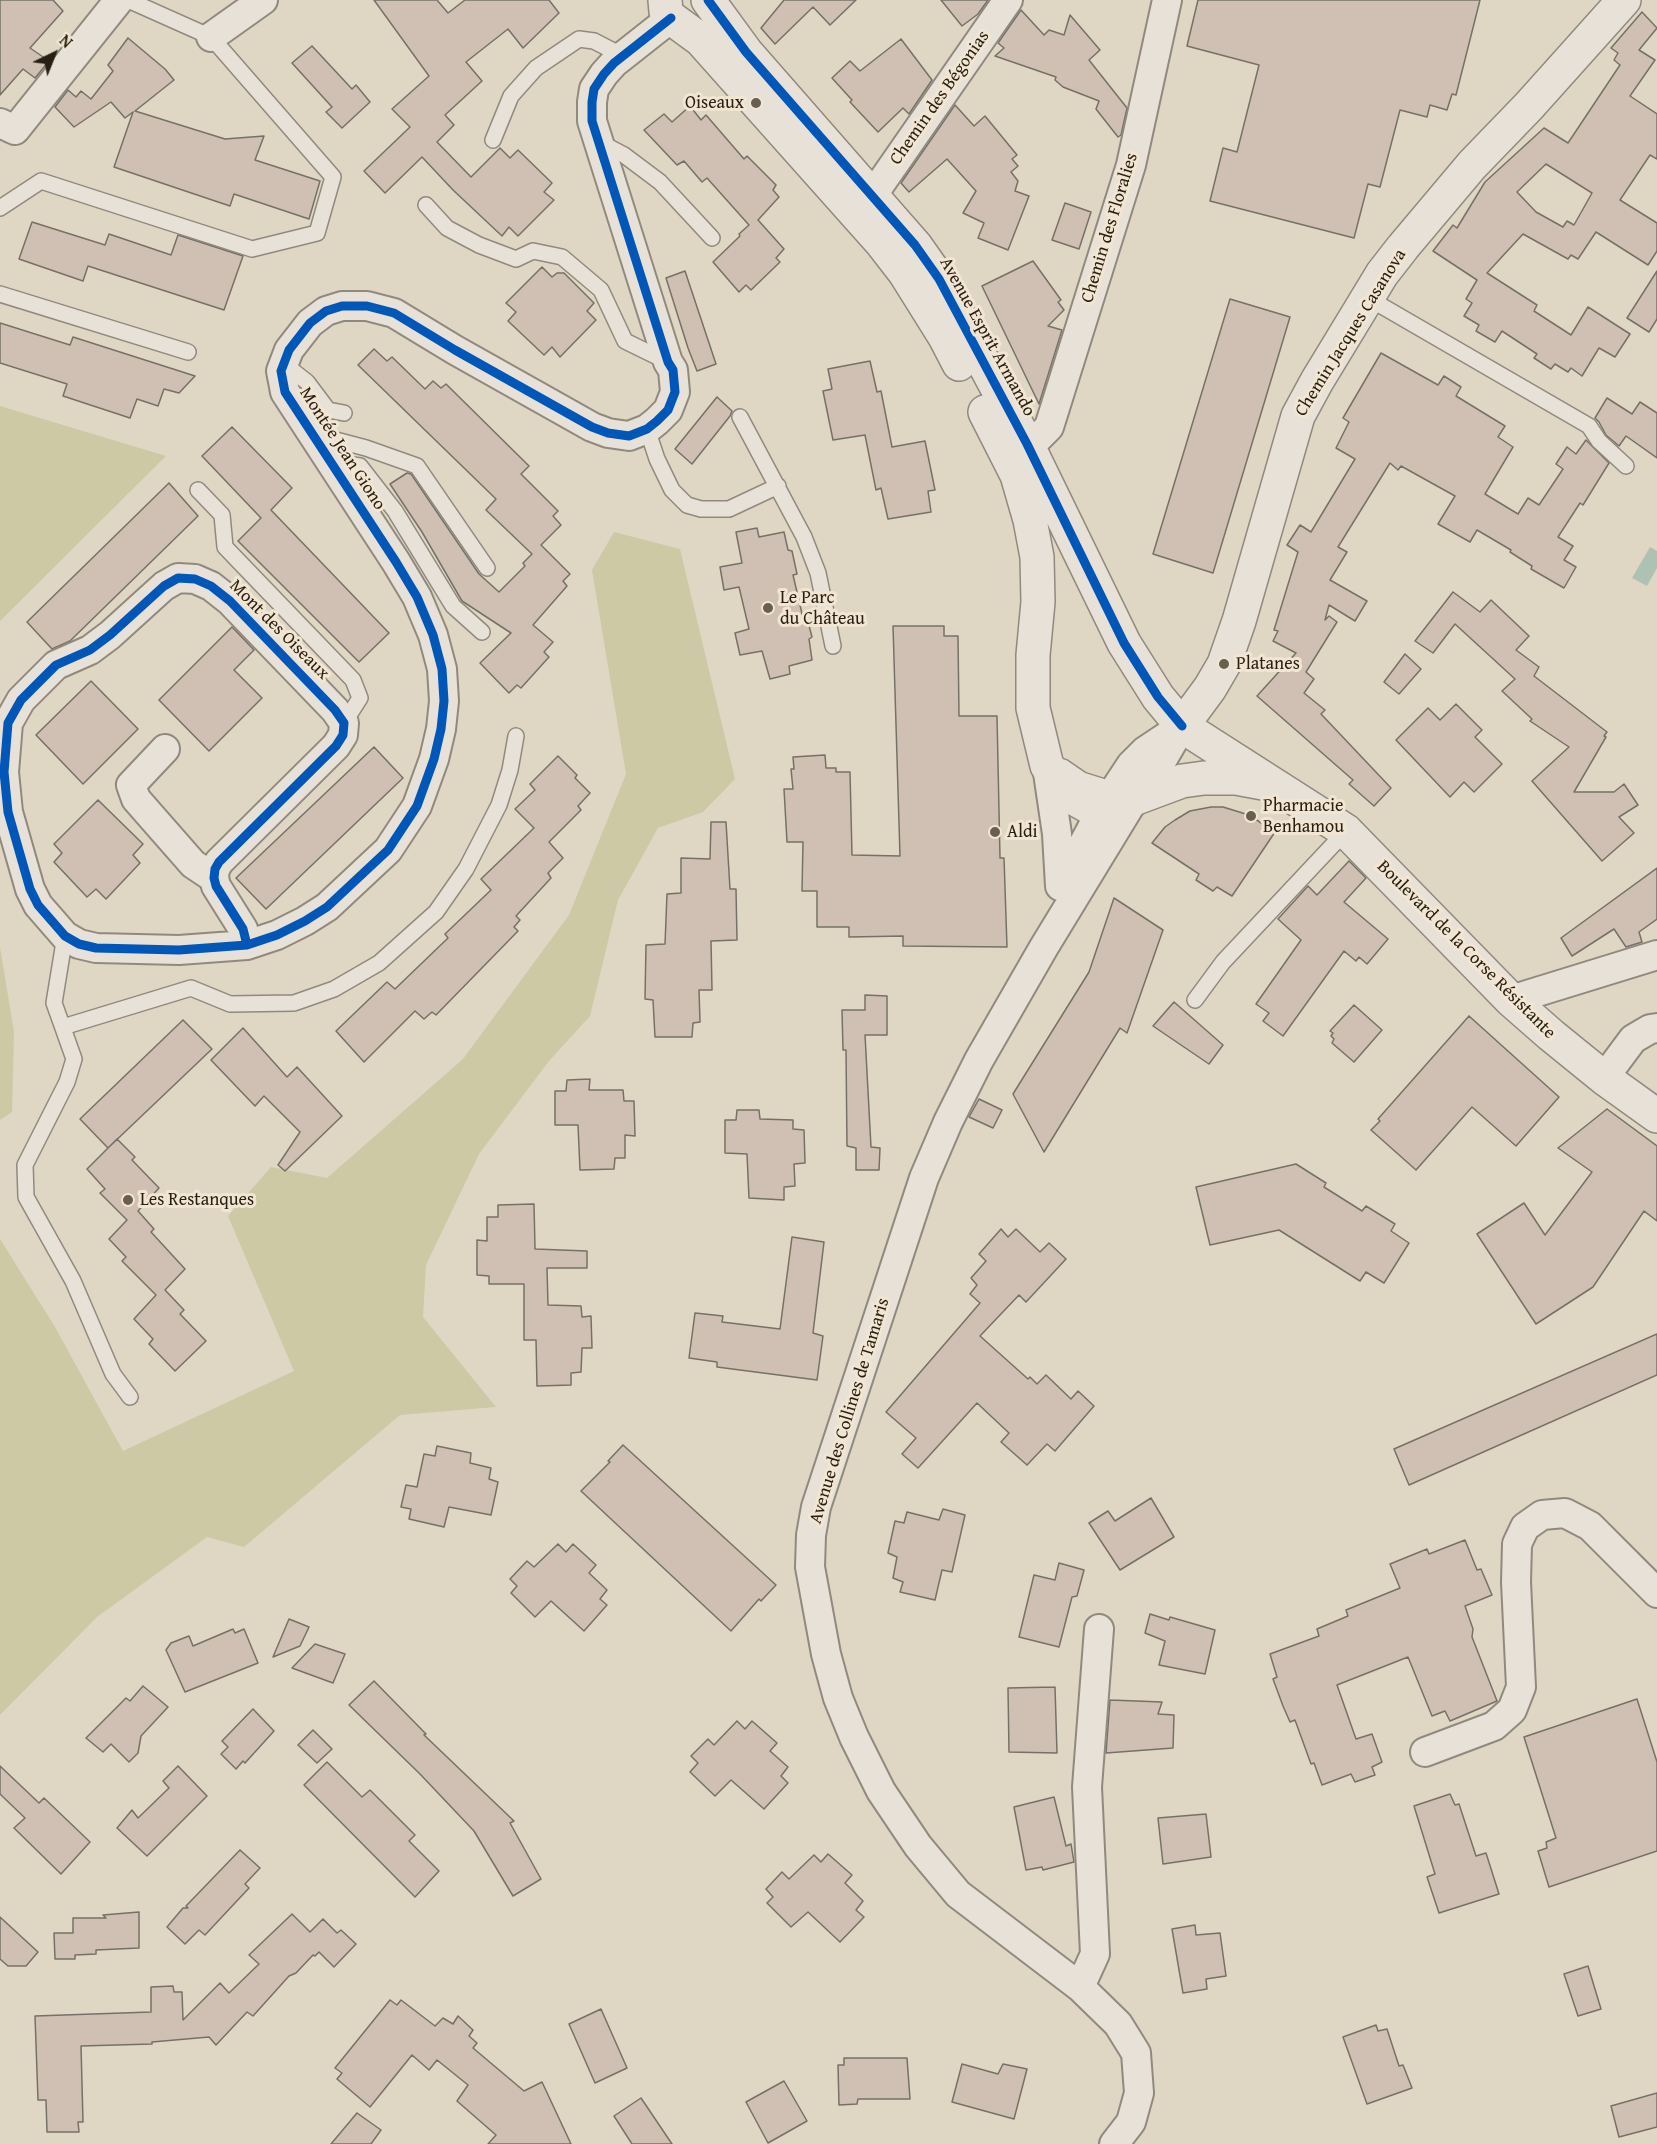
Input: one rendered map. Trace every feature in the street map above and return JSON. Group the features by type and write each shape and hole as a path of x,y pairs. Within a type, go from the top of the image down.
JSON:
{"street":[{"path":"0,123 15,130 119,0"},
{"path":"211,37 263,0"},
{"name":"Avenue Esprit Armando","path":"708,0 746,52 915,245 939,279 1027,444 1124,644 1158,697 1182,726"},
{"name":"Chemin des Bégonias","path":"872,196 1008,0"},
{"name":"Chemin des Floralies","path":"1027,444 1049,427 1131,165 1167,0"},
{"name":"Chemin Jacques Casanova","path":"1182,726 1210,688 1224,664 1239,621 1298,416 1382,274 1472,165 1529,106 1624,0"},
{"path":"284,364 289,350 310,323 326,311 342,306 367,306 394,313 592,427 608,433 629,436 646,429 668,410 675,392 673,370 668,362 592,121 594,89 604,74 668,9"},
{"name":"Avenue Esprit Armando","path":"668,9 701,40 881,242 905,273 945,337 1017,475 1030,520 1037,557 1038,602 1033,655 1033,708 1043,752 1077,800 1093,809 1122,797"},
{"name":"Montée Jean Giono","path":"4,811 30,890 38,905 65,936 79,944 96,948 179,950 247,945 277,935 305,921 327,907 388,850 417,806 434,759 441,729 444,701 442,669 433,635 417,597 396,562 285,392 281,371 284,364"},
{"name":"Mont des Oiseaux","path":"4,811 5,745 8,723 21,700 56,665 90,650 164,586 178,578 195,579 211,586 230,601 335,710 344,723"},
{"path":"247,945 243,929 216,885 214,878 219,862 336,746 344,735 344,723"},
{"name":"Avenue des Collines de Tamaris","path":"1060,888 1122,797 1161,762 1182,726"},
{"name":"Boulevard de la Corse Résistante","path":"1182,726 1346,831 1511,1000 1604,1078 1657,1116"},
{"path":"165,749 131,785 136,799 193,864 214,878"},
{"name":"Avenue des Collines de Tamaris","path":"1043,752 1057,834 1060,888 1044,947"},
{"name":"Boulevard de la Corse Résistante","path":"1122,797 1204,778 1236,778 1274,784"},
{"name":"Avenue des Collines de Tamaris","path":"1114,2144 1131,2122 1139,2092 1136,2053 1118,2024 1080,1987 958,1894 918,1845 881,1791 854,1737 838,1698 824,1643 810,1568 811,1535 816,1507 924,1178 948,1122 979,1060 1044,947 1122,797"},
{"path":"1511,1000 1657,955"},
{"path":"1604,1078 1633,1039 1650,1029 1657,1028"},
{"path":"1425,1752 1494,1726 1512,1710 1521,1687 1516,1582 1517,1544 1525,1527 1533,1521 1542,1515 1565,1513 1590,1526 1657,1593"},
{"path":"1080,1987 1095,1954 1087,1787 1099,1629"}],"lane":[{"path":"0,208 41,181 252,249 318,233 333,177 211,37 128,0"},
{"path":"493,140 511,96 536,68 579,39 594,41 623,56"},
{"path":"599,142 624,155 660,182 712,238"},
{"path":"426,205 447,228 488,249 516,259 533,251 562,256 601,290 625,341 668,362"},
{"path":"0,294 188,352"},
{"path":"1368,298 1589,426 1599,441 1626,466"},
{"path":"284,364 307,382 328,410 344,413"},
{"path":"740,417 804,537 818,573 833,646"},
{"path":"646,429 672,490 687,505 701,509 729,509 778,486"},
{"path":"313,434 366,448 417,466 487,568"},
{"path":"331,462 360,466 395,511 453,606 482,632"},
{"path":"198,490 222,515 225,547 353,680 360,698 344,723"},
{"path":"63,1027 191,988 230,1004 294,1003 334,989 379,963 436,912 466,868 499,805 510,770 516,736"},
{"path":"1195,1000 1223,962 1346,831"},
{"path":"65,936 54,1003 74,1059 67,1082 25,1165 26,1197 73,1281 113,1374 130,1397"}],"shaded area":[{"path":"0,406 166,456 0,621"},
{"path":"614,532 680,549 735,779 703,812 658,828 618,900 590,1016 549,1061 479,1154 426,1265 423,1317 496,1407 400,1415 244,1547 207,1537 97,1617 0,1715 0,1239 55,1327 123,1451 294,1371 228,1216 271,1167 327,1178 463,1059 569,915 626,774 592,570"},
{"path":"1650,547 1657,551 1657,568 1647,586 1632,578"},
{"path":"0,947 14,1032 12,1112 0,1120"}],"building":[{"path":"0,0 53,0 63,11 30,48 49,61 35,78 23,69 0,95"},
{"path":"374,0 437,0 448,13 465,0 549,0 559,13 523,48 508,29 466,62 482,81 445,115 454,125 437,142 471,177 500,148 510,158 518,150 552,183 544,192 554,200 518,236 509,227 502,236 422,157 385,193 364,171 410,127 392,109 429,76"},
{"path":"784,0 856,0 830,25 813,7 775,44 761,28"},
{"path":"941,0 988,0 978,14 962,26"},
{"path":"1198,0 1480,0 1456,95 1452,94 1447,110 1430,105 1427,117 1400,110 1380,187 1368,184 1354,238 1210,201 1223,148 1237,152 1259,65 1187,46"},
{"path":"1021,10 1044,35 1049,30 1064,35 1070,15 1100,50 1089,60 1127,108 1121,135 1118,137 1096,109 1099,101 1063,87 1055,80 1056,77 995,56 1004,48 998,43"},
{"path":"1642,12 1657,28 1639,50 1655,60 1630,96 1657,114 1657,159 1650,155 1620,200 1657,223 1657,251 1648,265 1596,232 1578,259 1571,255 1568,259 1523,234 1487,273 1537,305 1534,311 1571,335 1588,307 1630,334 1615,357 1599,348 1582,376 1571,368 1568,372 1555,364 1551,369 1534,358 1537,354 1502,331 1495,342 1476,331 1479,325 1464,316 1472,303 1466,299 1477,280 1433,251 1453,225 1457,228 1485,182 1544,128 1568,143 1620,65 1614,60 1618,53 1611,48","holes":["1546,164 1592,193 1574,225 1567,221 1563,227 1536,212 1517,192"]},
{"path":"128,38 165,69 174,80 135,111 225,139 264,136 255,160 320,181 309,219 234,194 230,206 114,167 133,112 125,118 111,102 74,127 55,107 68,90 76,97 81,91 91,99 113,71 108,65"},
{"path":"901,39 932,80 909,114 903,108 878,132 850,102 852,100 832,78 850,61 860,71"},
{"path":"312,46 352,89 356,85 370,102 342,128 326,112 332,107 292,63"},
{"path":"955,105 974,126 985,116 1017,155 1012,159 1018,166 1011,172 1018,181 1015,191 1029,196 1008,250 978,238 984,223 963,213 976,191 947,159 909,192 901,183"},
{"path":"690,106 701,120 706,115 744,159 747,156 776,185 773,190 779,197 758,220 784,249 776,258 780,262 751,290 746,285 739,292 713,262 749,225 707,178 702,182 684,161 677,165 644,130 664,114 672,122"},
{"path":"1065,203 1091,212 1079,249 1052,240"},
{"path":"32,222 105,245 109,234 171,255 178,235 243,256 224,310 88,266 83,281 19,259"},
{"path":"1033,261 1061,300 1058,302 1064,310 1048,326 1062,330 1039,404 982,286"},
{"path":"542,267 552,277 557,273 564,273 594,303 587,311 596,320 560,357 552,347 544,355 508,321 516,312 506,303"},
{"path":"685,271 716,364 697,371 666,278"},
{"path":"1657,271 1657,319 1649,332 1627,318"},
{"path":"1230,299 1290,317 1213,573 1153,554"},
{"path":"0,323 70,345 73,337 195,376 179,393 164,389 158,406 137,399 130,418 63,396 67,384 0,363"},
{"path":"374,349 387,361 392,357 425,389 433,381 441,388 446,384 529,466 521,474 558,511 553,516 561,525 541,545 570,574 563,581 567,586 533,625 553,642 544,652 549,657 521,688 517,685 509,693 480,663 511,633 462,601 422,532 390,484 407,473 411,474 479,574 499,592 525,566 523,563 532,554 486,510 496,499 358,365"},
{"path":"1381,353 1438,385 1444,376 1461,387 1456,396 1505,426 1498,437 1513,447 1485,494 1518,514 1528,498 1539,505 1563,469 1556,464 1567,447 1576,454 1586,440 1609,463 1583,505 1580,503 1558,537 1573,546 1564,560 1576,567 1564,588 1531,569 1532,566 1510,552 1511,550 1477,530 1470,542 1438,524 1455,496 1401,466 1398,470 1390,463 1338,547 1347,552 1330,580 1367,601 1355,621 1329,605 1325,620 1329,616 1337,622 1306,672 1314,679 1304,693 1325,710 1321,714 1391,788 1374,806 1349,784 1353,780 1257,696 1296,653 1273,641 1278,631 1274,630 1298,552 1287,545 1300,525 1311,532 1355,459 1336,448 1349,422 1343,418"},
{"path":"870,361 877,392 881,391 892,447 925,441 935,490 928,491 931,512 888,519 881,488 876,490 865,435 833,440 823,391 832,389 828,369"},
{"path":"717,397 732,411 692,464 675,449"},
{"path":"1607,398 1632,414 1640,402 1657,413 1657,458 1626,436 1619,446 1606,435 1595,418"},
{"path":"232,427 292,488 271,510 389,633 359,662 238,541 261,518 202,456"},
{"path":"169,483 198,516 70,641 52,649 27,622"},
{"name":"Le Parc du Château","path":"757,528 759,537 784,532 788,550 792,551 797,574 793,575 803,618 807,618 812,637 809,639 812,660 789,666 790,674 770,679 762,651 740,655 735,633 749,629 739,587 724,590 720,567 742,563 736,532"},
{"path":"1453,592 1480,612 1491,600 1529,636 1516,650 1539,667 1534,676 1607,732 1574,792 1614,792 1624,784 1638,805 1619,817 1634,833 1602,861 1532,781 1569,747 1530,721 1532,719 1502,691 1515,679 1455,624 1433,653 1415,641"},
{"path":"893,626 944,626 944,636 958,636 959,716 997,716 1000,858 1004,858 1007,947 903,946 903,936 849,937 849,927 817,927 817,891 802,891 803,842 787,842 784,789 793,789 791,769 794,769 793,757 825,755 826,768 836,768 836,772 850,772 852,855 900,856"},
{"path":"232,627 254,650 234,670 262,698 209,751 159,700"},
{"path":"1405,654 1421,669 1399,694 1384,682"},
{"path":"91,681 138,729 83,784 36,735"},
{"path":"1456,704 1482,730 1475,737 1502,764 1474,792 1464,782 1450,797 1396,740 1428,708 1440,720"},
{"path":"374,747 403,778 266,909 236,878"},
{"path":"558,756 577,775 575,778 590,793 578,806 581,810 549,842 563,858 548,873 551,878 516,916 520,920 514,927 518,931 436,1015 432,1012 424,1019 415,1011 364,1062 336,1031 387,982 395,989 448,938 445,934 491,890 481,879 534,828 515,809 535,790 530,784"},
{"path":"98,800 143,844 133,855 140,863 106,899 96,889 87,897 54,862 62,853 54,844"},
{"path":"1223,807 1249,815 1275,832 1232,896 1217,887 1213,891 1196,880 1199,874 1152,843 1165,827 1175,820 1190,811"},
{"path":"711,822 726,822 730,889 736,889 737,940 711,941 712,990 699,990 700,1022 693,1023 692,1037 655,1037 653,1000 645,999 646,945 665,944 667,894 681,893 681,858 710,859"},
{"path":"1349,861 1366,878 1344,902 1388,939 1367,964 1359,957 1356,961 1344,951 1283,1036 1263,1021 1269,1013 1256,1004 1301,940 1278,919 1308,886 1317,895"},
{"path":"1657,868 1657,919 1639,932 1642,942 1626,947 1614,929 1572,956 1561,938"},
{"path":"1114,898 1163,930 1127,1033 1120,1028 1044,1152 1013,1094 1089,972"},
{"path":"865,995 887,996 887,1035 865,1035 871,1147 880,1148 879,1170 856,1170 856,1148 847,1146 846,1050 843,1050 842,1010 865,1010"},
{"path":"1174,1002 1223,1045 1209,1064 1153,1026"},
{"path":"1354,1005 1382,1030 1354,1062 1332,1043 1333,1033 1330,1031"},
{"path":"1469,1016 1559,1097 1516,1146 1472,1107 1416,1170 1371,1130 1380,1121 1378,1119"},
{"path":"183,1020 212,1049 108,1148 80,1119"},
{"path":"243,1028 287,1077 297,1067 342,1116 285,1171 278,1165 300,1132 264,1096 255,1106 211,1060"},
{"path":"590,1079 589,1090 623,1090 624,1101 634,1101 635,1136 625,1135 625,1158 615,1158 614,1169 580,1170 578,1125 555,1125 555,1091 566,1091 567,1080"},
{"path":"979,1099 1002,1110 993,1128 969,1117"},
{"path":"1607,1109 1657,1146 1657,1221 1644,1211 1593,1287 1536,1324 1477,1234 1524,1203 1545,1235 1592,1172 1558,1148"},
{"path":"737,1110 759,1110 760,1119 793,1120 793,1129 804,1130 805,1163 794,1164 795,1186 784,1187 784,1200 749,1198 747,1154 725,1153 725,1120 736,1120"},
{"path":"117,1139 135,1157 132,1160 159,1188 138,1211 154,1229 151,1232 185,1269 165,1290 184,1310 180,1314 206,1341 175,1371 149,1344 153,1339 134,1319 156,1295 122,1261 126,1257 109,1239 127,1220 100,1193 105,1189 87,1169"},
{"path":"1296,1164 1326,1183 1324,1187 1362,1211 1366,1206 1395,1224 1391,1231 1409,1243 1384,1283 1366,1272 1360,1281 1279,1230 1210,1245 1196,1187"},
{"path":"534,1204 535,1249 587,1251 587,1268 547,1268 548,1305 581,1306 582,1317 591,1316 592,1348 582,1348 581,1372 571,1373 571,1385 537,1386 536,1340 524,1340 524,1284 489,1284 489,1276 477,1275 477,1240 487,1241 487,1217 498,1217 498,1205"},
{"path":"1001,1229 1008,1237 1016,1229 1040,1252 1049,1243 1066,1259 1026,1302 1019,1295 980,1336 1028,1379 1030,1377 1037,1384 1046,1375 1071,1399 1078,1391 1094,1406 1055,1451 1047,1444 1027,1465 1001,1442 1009,1433 977,1403 918,1468 902,1454 916,1438 886,1412 980,1303 970,1294 977,1285 971,1278 986,1261 979,1254"},
{"path":"792,1237 824,1242 813,1333 823,1336 817,1380 717,1367 717,1362 689,1358 695,1313 723,1316 722,1322 780,1329"},
{"path":"1657,1334 1657,1375 1409,1485 1394,1449"},
{"path":"623,1445 776,1585 761,1601 759,1599 731,1631 581,1491 610,1462 608,1461"},
{"path":"437,1446 471,1453 470,1463 491,1468 489,1479 498,1482 491,1515 449,1507 444,1527 409,1519 411,1509 401,1507 406,1485 417,1487 424,1454 435,1456"},
{"path":"1151,1498 1174,1537 1120,1570 1089,1523 1108,1511 1115,1521"},
{"path":"943,1509 965,1515 952,1572 942,1570 935,1600 900,1592 903,1582 893,1578 897,1557 888,1553 895,1521 904,1523 907,1512 939,1520"},
{"path":"1465,1540 1477,1570 1481,1569 1492,1595 1465,1606 1473,1629 1472,1637 1497,1701 1450,1721 1445,1711 1432,1716 1408,1657 1337,1685 1356,1739 1372,1734 1382,1762 1372,1767 1375,1775 1355,1782 1351,1774 1322,1785 1314,1763 1311,1764 1295,1720 1290,1722 1283,1706 1273,1679 1277,1677 1270,1654 1319,1636 1317,1629 1348,1616 1346,1610 1400,1588 1390,1564 1427,1549 1429,1554"},
{"path":"558,1544 566,1552 573,1544 596,1565 589,1573 607,1590 600,1599 607,1605 584,1631 551,1601 535,1617 511,1593 517,1586 510,1579 527,1561 534,1567"},
{"path":"1059,1563 1084,1570 1077,1596 1072,1597 1059,1647 1019,1637 1034,1575 1055,1580"},
{"path":"1150,1614 1169,1620 1170,1617 1215,1630 1205,1674 1159,1665 1165,1641 1145,1633"},
{"path":"289,1619 309,1627 300,1646 273,1657"},
{"path":"233,1629 235,1633 244,1629 258,1663 185,1692 166,1650 171,1643 189,1636 193,1646"},
{"path":"315,1644 345,1654 333,1683 292,1668"},
{"path":"374,1681 426,1734 424,1735 514,1821 510,1823 541,1879 513,1896 474,1831 420,1774 349,1705"},
{"path":"143,1686 168,1707 141,1736 138,1753 129,1762 111,1744 103,1752 86,1738 126,1698 130,1701"},
{"path":"1055,1687 1057,1753 1009,1752 1008,1688"},
{"path":"1637,1699 1657,1762 1657,1851 1549,1887 1538,1851 1547,1848 1546,1842 1556,1838 1524,1737"},
{"path":"1110,1700 1162,1702 1158,1714 1174,1715 1173,1748 1106,1753"},
{"path":"253,1709 274,1731 245,1763 243,1761 236,1769 221,1754 228,1747 222,1741"},
{"path":"737,1721 745,1729 752,1721 777,1743 770,1751 788,1767 781,1776 788,1783 764,1809 731,1780 715,1796 690,1772 698,1763 691,1756 708,1739 714,1745"},
{"path":"313,1730 332,1749 317,1763 298,1745"},
{"path":"327,1762 362,1797 370,1790 415,1835 409,1841 439,1871 415,1897 304,1785"},
{"path":"0,1766 39,1803 44,1798 90,1842 61,1874 14,1828 25,1818 0,1794"},
{"path":"178,1766 207,1796 147,1856 117,1828 132,1810 138,1818 169,1788 163,1781"},
{"path":"1450,1794 1455,1805 1459,1804 1476,1856 1486,1853 1499,1894 1439,1913 1427,1877 1435,1874 1414,1806"},
{"path":"1054,1797 1066,1846 1071,1844 1074,1862 1043,1870 1042,1867 1026,1870 1014,1807"},
{"path":"1206,1814 1211,1857 1163,1864 1158,1818"},
{"path":"240,1850 260,1868 245,1884 249,1888 205,1935 199,1930 185,1944 167,1927 183,1908 188,1908 186,1906"},
{"path":"828,1854 852,1875 845,1883 863,1901 856,1910 864,1917 840,1942 808,1912 791,1927 767,1903 773,1897 766,1889 782,1872 789,1879 814,1855 821,1862"},
{"path":"139,1912 139,1948 96,1950 96,1954 75,1955 75,1959 55,1959 54,1933 73,1933 73,1918 106,1918 103,1915"},
{"path":"292,1914 310,1932 323,1919 337,1933 341,1930 356,1944 334,1967 319,1952 313,1955 296,1973 289,1976 253,2016 247,2012 216,2045 209,2037 152,2042 152,2044 81,2046 83,2122 78,2122 79,2132 47,2132 46,2100 38,2100 35,2016 151,2012 151,1987 173,1986 174,1992 182,1992 183,2020 220,1983 229,1993 259,1964 249,1955"},
{"path":"0,1917 38,1952 26,1966 8,1966 0,1959"},
{"path":"1195,1925 1196,1935 1220,1933 1226,1976 1206,1979 1207,1989 1183,1993 1172,1929"},
{"path":"1588,1966 1601,2009 1578,2016 1564,1974"},
{"path":"390,2000 397,2005 401,2000 435,2026 443,2018 453,2024 458,2016 473,2030 469,2036 477,2043 473,2048 524,2091 542,2082 571,2144 488,2144 496,2135 457,2101 468,2085 437,2060 429,2070 412,2055 370,2107 337,2079 342,2073 335,2068"},
{"path":"601,2009 627,2068 595,2083 569,2024"},
{"path":"1376,2025 1378,2031 1387,2029 1399,2066 1403,2065 1412,2088 1367,2104 1343,2037"},
{"path":"844,2058 907,2058 910,2099 858,2099 857,2104 839,2105 838,2065 844,2065"},
{"path":"962,2064 998,2074 1003,2064 1027,2069 1014,2119 952,2102"},
{"path":"784,2081 807,2121 768,2143 746,2102"},
{"path":"1657,2093 1657,2127 1619,2137 1611,2106"},
{"path":"641,2098 672,2144 632,2144 614,2116"},
{"path":"357,2113 381,2130 371,2144 331,2144"}],"cycle path":[{"path":"708,0 746,52 915,245 939,279 1027,444 1124,643 1158,697 1182,726"},
{"path":"247,945 243,929 216,886 215,869 219,862 336,746 343,735 344,723 335,710 230,601 211,586 195,579 178,578 164,586 90,650 56,665 21,700 8,723 4,772 8,812 30,889 38,905 65,936 79,944 96,948 179,950 247,945 277,935 327,907 388,850 417,806 434,759 441,729 444,701 442,669 433,635 417,597 285,392 281,371 289,350 310,323 326,311 342,306 367,306 394,313 592,427 608,433 629,436 647,429 657,421 668,410 675,392 673,370 668,362 592,121 592,102 594,89 614,63 671,18"}],"place":[{"name":"Oiseaux","path":"756,103"},
{"name":"Le Parc du Château","path":"768,608"},
{"name":"Platanes","path":"1224,664"},
{"name":"Pharmacie Benhamou","path":"1251,816"},
{"name":"Aldi","path":"995,832"},
{"name":"Les Restanques","path":"128,1200"}]}
